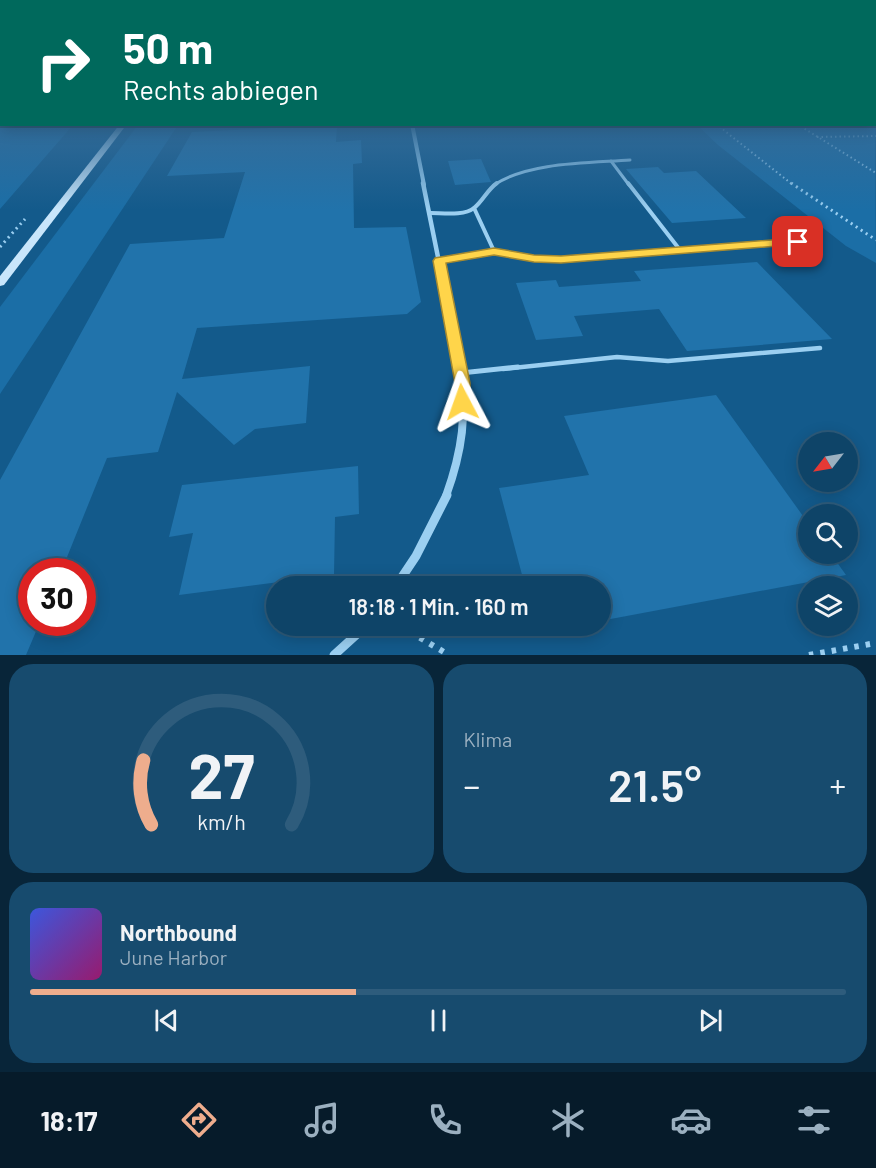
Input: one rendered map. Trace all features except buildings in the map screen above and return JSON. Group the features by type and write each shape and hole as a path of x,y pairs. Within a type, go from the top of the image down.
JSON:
{"main road":[{"path":"0,283 104,150"}],"street":[{"path":"403,576 416,556 447,495 463,440 460,373 417,150"},
{"path":"334,655 355,636"}],"lane":[{"path":"431,213 462,212 474,208 488,189 506,177 529,171 630,160"},
{"path":"611,161 680,250"},
{"path":"474,208 494,251"},
{"path":"439,261 494,251 534,259 561,259 798,242"},
{"path":"460,373 617,357 668,361 820,348"}],"path":[{"path":"746,150 766,167 837,217 876,240"},
{"path":"837,150 876,173"},
{"path":"417,636 449,655"},
{"path":"809,655 876,643"}],"shaded area":[{"path":"0,150 52,150 0,209"},
{"path":"119,150 162,150 0,394 0,307"},
{"path":"724,150 875,150 876,263 846,246"}],"route":[{"path":"462,402 462,383 439,261 494,251 534,259 561,259 798,242"}]}
